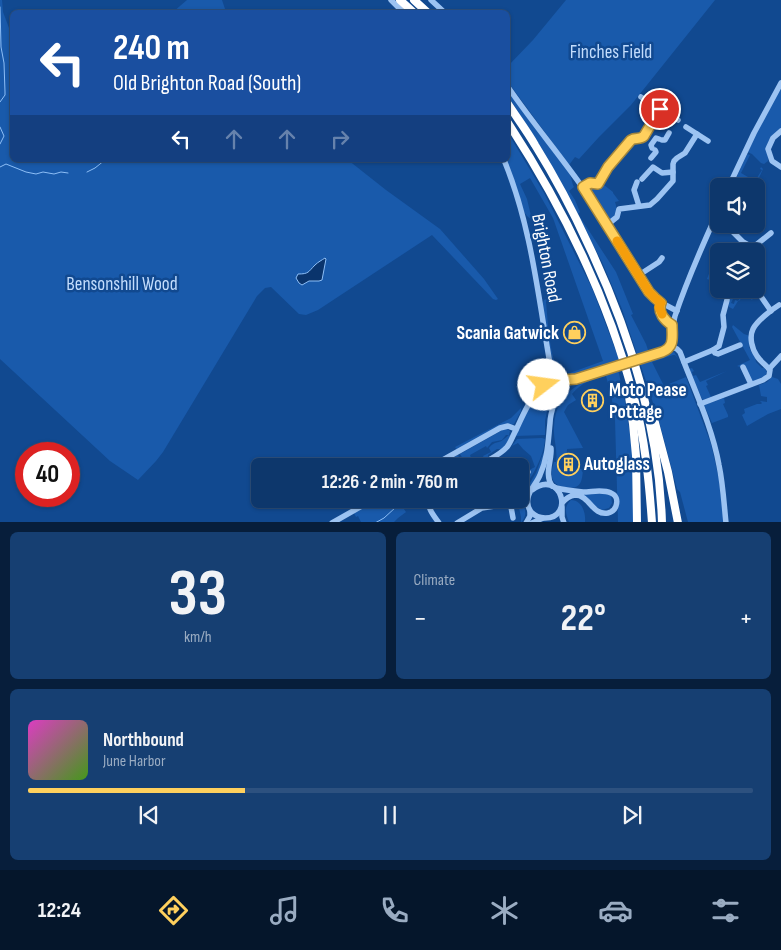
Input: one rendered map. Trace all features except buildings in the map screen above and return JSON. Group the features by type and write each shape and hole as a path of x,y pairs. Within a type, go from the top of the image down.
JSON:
{"highway":[{"path":"400,0 411,10"},
{"path":"414,0 425,10"},
{"path":"510,107 535,144 558,184 606,282 621,319 643,391 655,447 662,522"},
{"path":"510,126 571,232 608,318 634,398 642,433 649,480 652,522"},
{"path":"626,372 636,456 637,522"},
{"path":"643,391 659,436 678,522"}],"street":[{"path":"391,0 401,10"},
{"path":"431,0 442,10"},
{"path":"733,178 781,83"},
{"path":"510,90 583,187 651,294 661,303 677,311"},
{"path":"641,97 678,120"},
{"path":"583,187 590,183 600,185 608,167 631,140 644,136 660,109"},
{"path":"686,127 708,141"},
{"path":"781,131 772,138 768,149 772,161 781,167"},
{"path":"655,144 664,140 669,133"},
{"path":"607,226 617,217 619,206 650,204 657,199 673,182 674,161 685,153 697,134"},
{"path":"644,136 655,144 656,152 651,158"},
{"name":"Brighton Road","path":"505,162 514,185 526,227 550,364 549,376 546,382"},
{"path":"639,206 634,190 639,181 653,167 663,174 673,172"},
{"path":"493,458 508,445 534,395 552,378 576,379 666,351 671,346 673,340 672,325 710,228"},
{"path":"734,233 742,242 750,246 756,245 771,233"},
{"path":"639,276 661,262"},
{"path":"762,298 771,311"},
{"path":"684,362 719,346 724,328 723,317 727,310 727,301"},
{"path":"661,303 660,311 666,322 672,325"},
{"path":"700,404 768,377 769,369 756,354 752,345 752,334 754,327 779,305"},
{"path":"713,350 716,354 721,355 740,345"},
{"path":"671,346 679,350 712,440 719,465 726,522"},
{"path":"769,369 781,356"},
{"name":"Brighton Road","path":"550,364 557,379"},
{"path":"743,367 751,384"},
{"path":"552,410 561,390 561,384 557,379"},
{"path":"534,395 545,392 554,395 576,379"},
{"path":"526,522 530,516 527,500 538,480 548,451 552,400 544,388 546,382"},
{"path":"446,458 500,428 508,426 516,429"},
{"path":"549,438 551,452 548,477 553,487 561,494 564,522"},
{"path":"532,490 542,485 549,485 572,491 607,491 614,495 617,500 614,509 611,512 605,513 595,510 581,496 569,497 556,514 532,522"},
{"path":"332,522 358,508"},
{"path":"429,508 439,522"},
{"path":"457,522 482,508"},
{"path":"512,508 514,518"},
{"path":"530,510 536,516 553,522"}],"green space":[{"name":"Bensonshill Wood","path":"0,0 2,0 3,12 10,31 10,162 351,162 440,229 484,279 498,299 493,299 432,235 318,310 306,315 299,314 271,287 265,288 257,296 163,452 138,480 110,461 0,359"},
{"path":"187,0 222,0 225,9 223,10 175,10"},
{"name":"Finches Field","path":"566,0 715,0 631,105 579,159 575,157 569,165 510,85 510,64 533,40"},
{"path":"781,89 781,130 768,143 768,161 764,164 747,152 777,93"},
{"path":"510,93 569,173 574,187 569,191 580,212 578,214 616,272 633,314 631,315 649,353 638,357 622,309 602,262 558,177 510,100"},
{"path":"510,136 544,193 592,288 620,362 567,377 559,375 553,363 542,305 544,300 552,296 546,302 548,329 554,360 561,374 567,374 603,361 553,218 530,178 520,184 527,199 532,220 524,212 507,162 510,162"},
{"path":"747,154 750,155 741,173 750,178 736,178"},
{"path":"596,185 602,188 604,185 613,192 619,201 615,202 616,213 609,221 587,188"},
{"path":"727,299 733,299 731,303 734,304 735,300 738,301 733,309 729,307"},
{"path":"733,325 744,334 750,336 749,347 754,354 756,362 767,372 765,376 752,382 745,365 737,366 750,360 732,327"},
{"path":"674,352 678,358 673,355 652,362 664,386 686,377 711,444 719,479 724,522 688,522 680,492 677,489 659,421 640,363"},
{"path":"692,368 694,371 692,372 693,376 696,375 700,382 727,371 706,381 711,397 703,400 689,369"},
{"path":"618,369 626,406 634,464 634,522 618,522 615,420 606,376 591,380 579,387 572,394 576,400 568,405 564,412 583,448 567,449 566,468 583,469 581,482 577,487 569,488 559,486 552,478 554,462 556,462 554,427 560,403 575,387 595,377"},
{"path":"772,377 778,379 781,384 781,409 747,426 742,415 745,413 744,409 761,404 760,401 767,402 767,397 761,396 759,385 767,382"},
{"path":"540,394 547,397 549,401 545,421 545,435 515,436 532,402"},
{"path":"724,398 725,403 723,404 728,417 712,423 704,405"},
{"path":"521,408 514,424 457,450 455,447 511,418"},
{"path":"506,428 510,431 509,435 506,435 502,440 492,442 487,448 486,446 470,455 471,458 462,458 460,454"},
{"path":"509,435 511,436 502,449 497,449 488,455 488,458 484,458 483,456 491,452 489,448 491,446"},
{"path":"517,439 545,439 542,454 529,480 529,471 535,467 531,456 518,443 512,446"},
{"path":"545,448 536,479 529,489 529,485 536,473"},
{"path":"572,493 606,494 611,496 612,503 609,508 602,510"},
{"path":"571,500 581,505 585,515 585,522 569,522 566,508"},
{"path":"362,508 403,508 406,512 394,522 361,522 358,516 356,517 354,513"},
{"path":"519,508 524,508 525,515 522,522"}],"shaded area":[{"path":"325,258 322,280 309,281 302,285 299,283 296,278 298,274 308,272"}],"waterway":[{"path":"0,7 5,92 0,102"},
{"path":"0,127 4,136 0,144"},
{"path":"87,172 102,162"},
{"path":"0,167 6,164 36,174 43,172 54,174 68,173"},
{"path":"377,522 395,508"}],"slow traffic":[{"path":"617,241 649,292 661,303 659,307 662,314"}],"place":[{"name":"Scania Gatwick","path":"575,333"},
{"name":"Moto Pease Pottage","path":"593,401"},
{"name":"Autoglass","path":"568,464"}],"route":[{"path":"544,385 547,380 552,378 559,380 576,379 666,351 672,343 672,325 666,322 660,311 661,303 649,292 583,187 590,183 598,184 604,172 631,140 644,136 660,109"}]}
